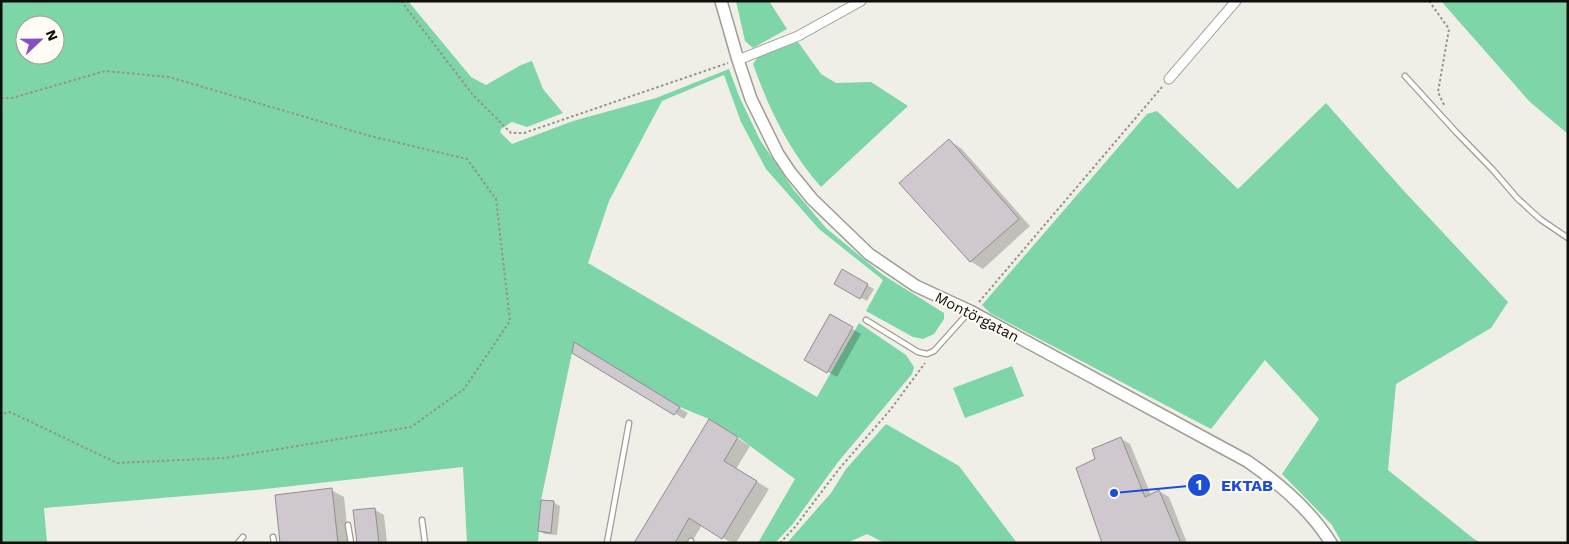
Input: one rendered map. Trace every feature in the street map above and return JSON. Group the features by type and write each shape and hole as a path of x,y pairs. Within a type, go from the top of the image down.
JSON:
{"street":[{"name":"Montörgatan","path":"721,1 751,99 769,137 790,172 812,199 869,254 916,286 970,311 1247,461 1282,487 1302,506 1331,543"},
{"path":"738,60 798,36 861,1"},
{"path":"1169,79 1236,1"}],"lane":[{"path":"1405,76 1517,198 1540,219 1568,238"},
{"path":"866,320 918,352 926,354 934,351 970,311"},
{"path":"608,543 629,423"},
{"path":"422,520 425,543"},
{"path":"348,525 351,543"},
{"path":"238,543 243,537"}],"path":[{"path":"401,1 473,95 511,133 524,133 738,60"},
{"path":"1429,1 1449,29 1438,92 1445,108"},
{"path":"1,98 12,98 105,71 169,77 370,136 467,159 496,199 510,322 464,389 411,427 225,458 117,464 10,412 1,414"},
{"path":"970,311 1169,79"},
{"path":"780,543 795,527 834,475 891,409 934,351"}],"green space":[{"path":"1,1 408,1 471,77 486,85 521,65 532,61 543,89 563,113 527,127 512,122 501,129 500,132 512,144 573,121 656,98 729,69 739,96 760,140 793,189 826,228 883,275 944,313 944,319 934,334 923,339 913,337 866,311 883,280 819,229 766,169 741,122 724,75 662,101 609,201 588,263 817,397 859,323 906,355 914,367 912,374 838,462 792,525 775,543 758,543 795,479 738,437 709,419 680,407 574,343 541,500 538,543 467,543 463,467 256,490 44,508 47,543 1,543"},
{"path":"736,1 769,1 787,29 753,48 745,41"},
{"path":"1441,1 1568,1 1568,134 1529,101"},
{"path":"798,42 821,74 836,83 871,82 908,106 821,187 799,159 781,129 753,64 758,57"},
{"path":"1326,103 1404,191 1508,302 1491,328 1396,384 1388,470 1481,543 1342,543 1332,525 1282,474 1319,419 1265,360 1211,429 990,313 982,305 1147,114 1157,111 1238,189"},
{"path":"1012,366 1024,396 965,418 953,388"},
{"path":"886,424 959,466 1017,543 885,543 867,534 847,543 787,543 831,493 846,469"}],"building":[{"path":"949,139 1019,219 970,262 899,183"},
{"path":"842,269 868,284 860,299 834,284"},
{"path":"830,314 853,327 827,373 804,360"},
{"path":"574,342 680,407 674,415 572,353"},
{"path":"709,419 738,437 724,461 757,481 722,539 689,518 675,543 634,543"},
{"path":"1121,437 1145,497 1159,490 1181,543 1102,543 1076,468 1095,459 1092,449"},
{"path":"332,488 338,543 280,543 275,495"},
{"path":"541,500 554,501 551,533 538,531"},
{"path":"375,508 379,543 357,543 353,510"}],"place":[{"name":"EKTAB","path":"1114,493"}]}
